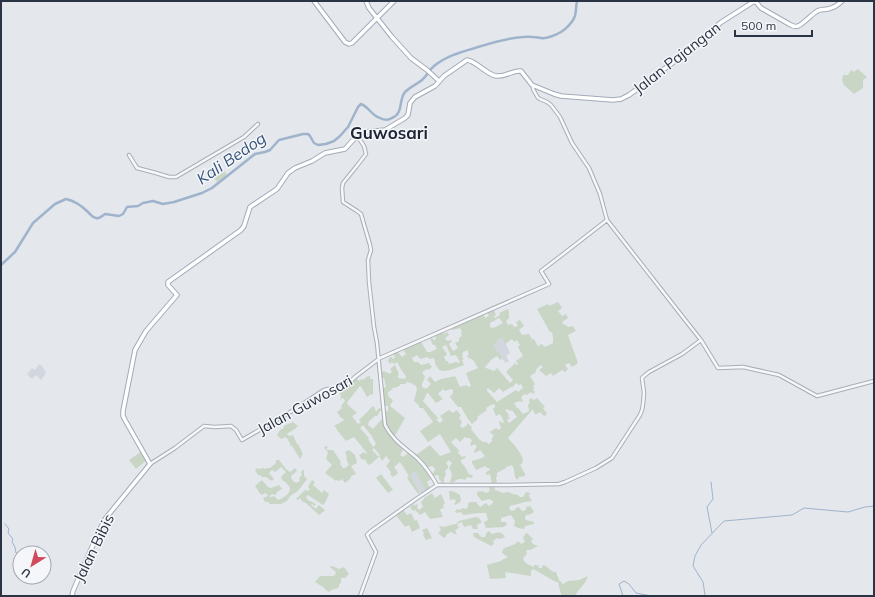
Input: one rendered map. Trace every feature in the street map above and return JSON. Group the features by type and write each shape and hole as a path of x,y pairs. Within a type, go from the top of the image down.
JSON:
{"main road":[{"path":"314,1 349,44 353,42 394,1"},
{"path":"150,464 125,420 123,411 135,350 148,328 176,295 176,292 168,285 168,282 241,230 244,226 251,206 277,189 290,171 325,153 345,149 353,140 367,131 385,130 405,118 408,115 410,104 414,99 418,95 435,86 439,81 406,53 390,36 369,8 366,1"},
{"name":"Jalan Pajangan","path":"439,81 452,70 468,60 494,76 505,76 516,71 521,71 533,86 554,94 562,96 619,100 629,95 702,41 720,23 753,2 792,26 799,26 815,12 832,8 842,1"},
{"name":"Jalan Bibis","path":"72,596 73,590 103,521 150,464"}],"street":[{"path":"533,86 538,98 551,104 560,117 572,143 589,168 600,194 607,220 701,340 719,368 743,367 779,375 817,396 874,381"},
{"path":"129,155 138,168 176,177 244,137 258,124"},
{"path":"358,137 364,146 366,154 343,183 343,201 361,214 371,250 368,260 369,282 379,359 385,423 387,429 399,444 420,461 437,486"},
{"path":"379,359 549,284 540,271 607,220"},
{"path":"360,596 376,552 367,534 416,498 437,486 555,484 561,483 596,468 612,458 640,415 644,393 642,378 649,372 687,351 701,340"},
{"name":"Jalan Guwosari","path":"150,464 175,448 204,426 231,426 236,430 242,440 292,411 324,390 339,389 345,386 379,359"}],"shaded area":[{"path":"503,338 510,353 506,356 509,361 506,363 494,347 497,341"},
{"path":"39,364 46,373 41,380 36,375 32,379 27,374 32,368 35,370"},
{"path":"415,471 427,492 422,496 410,475"}],"green space":[{"path":"858,69 867,77 863,80 863,88 854,94 844,85 842,80 843,75 848,75 851,70 854,72"},
{"path":"220,165 227,175 217,182 210,172"},
{"path":"558,302 562,308 558,311 562,316 566,314 568,318 562,322 563,324 569,327 573,326 576,331 568,335 578,363 572,367 569,363 565,365 568,369 565,372 562,370 553,376 551,373 546,376 539,370 543,367 541,365 537,368 535,373 530,376 535,384 533,386 533,390 535,392 533,394 531,392 527,395 525,394 521,397 522,402 520,401 514,403 523,414 529,411 529,400 531,398 534,400 537,398 545,407 543,408 547,414 544,416 540,412 535,414 532,410 508,438 522,456 523,462 520,465 525,476 516,479 512,465 497,473 497,482 494,484 495,490 503,493 508,492 523,497 526,492 530,493 529,496 532,501 510,506 509,508 511,511 519,507 522,511 526,510 526,507 530,506 534,512 526,515 525,518 526,520 534,522 534,524 525,526 524,529 518,528 514,526 515,521 511,515 501,518 501,522 506,522 507,524 504,527 486,528 484,522 488,520 486,513 463,515 461,512 455,512 457,509 466,509 468,507 468,503 471,502 476,502 480,507 486,503 489,506 493,503 493,501 489,499 482,501 477,495 477,492 482,491 486,493 490,491 489,487 491,487 492,484 490,474 486,475 486,472 490,470 489,468 485,466 476,470 472,463 472,461 485,456 480,450 475,453 474,451 477,447 475,444 471,446 470,444 472,441 470,438 465,437 460,442 456,438 451,442 462,457 466,457 461,460 461,462 469,474 473,477 467,477 465,480 458,479 453,483 450,482 452,475 449,468 452,463 449,460 446,463 448,468 445,471 446,475 444,478 444,484 442,485 439,476 434,476 432,474 435,470 434,467 431,466 425,469 431,479 427,482 430,488 426,491 415,471 410,475 420,493 418,494 407,478 409,476 400,462 394,467 398,473 393,477 386,466 390,461 386,456 382,461 379,456 380,455 374,448 372,450 379,457 373,463 368,465 365,459 362,460 359,455 364,452 366,454 367,453 354,437 346,441 334,426 344,420 337,412 342,408 341,406 345,401 343,398 340,400 341,397 339,390 348,385 356,377 359,381 368,376 370,376 370,379 373,379 373,395 371,394 367,397 360,386 347,404 357,413 352,416 358,424 361,422 359,420 374,406 376,412 379,408 382,410 377,416 369,421 368,425 373,429 381,420 384,419 383,412 388,411 388,406 384,406 385,401 382,389 386,387 384,378 382,378 382,372 384,371 390,374 392,371 390,369 395,365 399,374 398,378 405,379 406,376 397,362 394,364 392,362 390,364 388,361 389,358 391,357 393,359 395,357 393,354 398,352 402,357 406,354 402,348 420,340 427,352 430,352 437,349 430,339 436,339 435,335 442,331 444,334 447,332 449,335 445,338 447,341 452,341 449,344 453,351 458,348 455,343 459,341 459,338 462,336 462,332 460,328 453,330 451,329 483,314 485,318 489,316 487,312 494,310 496,315 494,316 495,318 500,315 499,313 508,309 509,318 506,321 508,325 512,324 514,327 518,326 516,322 520,320 524,326 519,330 522,335 529,334 538,346 542,344 545,347 553,343 552,332 550,332 537,309 548,304 549,306","holes":["499,318 503,323 496,327 491,328 490,323","502,338 505,344 512,339 514,342 517,340 520,345 518,347 523,356 516,361 518,364 517,365 515,363 506,372 513,380 510,383 497,368 494,371 485,367 497,356 500,360 503,358 494,345","446,345 451,356 456,355 460,362 449,364 444,357 447,354 442,347","467,350 469,354 467,356 468,358 473,360 478,368 466,373 471,386 468,387 467,385 460,387 455,376 435,382 430,376 427,380 431,384 426,389 422,387 425,377 422,372 432,367 429,363 421,365 418,362 414,362 412,358 417,355 420,359 427,357 430,359 434,358 439,370 445,371 464,365 462,360 464,359 462,357 462,353","406,382 416,386 417,389 414,401 420,408 423,408 433,422 420,431 428,442 440,434 451,452 440,456 430,445 413,457 408,453 403,457 400,455 403,450 393,439 405,418 390,406 393,400 389,397 388,393 393,388 400,386 400,384 406,384","516,383 519,385 521,384 523,388 518,392 516,390 497,402 487,391 488,388 494,393 499,388 503,392 514,386","443,389 445,391 451,389 453,390 450,397 458,407 461,407 472,424 478,419 477,417 487,410 486,408 493,404 495,405 493,409 496,416 500,414 504,422 499,422 501,428 499,430 496,428 490,432 494,436 489,444 483,442 471,429 472,427 467,423 467,425 463,428 460,426 462,422 459,417 461,416 457,410 453,413 449,410 440,416 443,420 440,423 436,420 438,418 423,401 427,393 436,403 443,399 438,394","505,410 512,410 517,417 509,423 507,420 510,418 508,416 509,415","363,425 376,444 373,447 368,439 369,438 360,428"]},
{"path":"293,422 298,426 287,434 289,436 293,435 298,444 303,454 300,459 286,437 281,439 277,435 284,426"},
{"path":"326,446 328,447 326,449 333,450 343,468 349,465 345,452 349,450 355,455 357,463 351,466 356,474 351,476 351,478 345,483 342,479 336,481 325,473 332,465 326,459 328,452 324,448"},
{"path":"142,451 147,460 136,469 129,460"},
{"path":"276,460 279,460 290,472 295,468 297,471 291,476 292,480 296,483 300,481 299,478 302,475 301,472 304,469 304,476 307,479 298,491 290,496 287,501 281,504 270,504 265,502 263,498 268,496 266,493 261,495 255,486 262,480 268,487 271,488 279,485 282,489 275,495 273,494 269,496 274,496 278,500 289,493 290,490 289,486 281,477 286,472 281,467 275,472 272,470 269,473 274,479 272,481 266,477 258,475 255,470 257,468 270,468 276,463"},
{"path":"381,474 393,490 388,493 376,478"},
{"path":"312,480 315,482 313,485 322,493 324,490 329,494 323,505 308,495 306,497 308,500 316,504 314,506 312,504 311,505 316,509 319,505 325,510 319,515 300,498 298,500 296,499 305,490 308,491 310,489 308,487"},
{"path":"449,491 460,495 461,500 459,503 455,505 455,499 450,500"},
{"path":"432,493 435,498 441,494 445,503 443,505 444,508 440,510 443,517 430,519 425,512 420,515 415,510 413,511 410,507 417,504 419,510 423,507 421,502 424,498"},
{"path":"402,508 407,515 411,513 415,521 417,520 420,528 412,532 409,525 405,527 396,515"},
{"path":"476,517 482,522 477,525 478,529 473,529 471,525 464,527 462,522 457,524 459,528 455,530 457,535 451,532 444,538 438,533 441,530 439,526 444,527 456,524 459,521"},
{"path":"427,528 432,538 426,540 422,530"},
{"path":"489,531 492,534 498,532 501,533 505,537 500,539 497,538 493,541 494,544 491,546 474,537 473,533 478,533 481,537 485,537"},
{"path":"526,533 533,539 531,541 533,544 538,546 526,551 527,554 523,558 527,564 534,567 534,565 538,565 539,568 542,568 544,565 546,566 552,571 556,572 559,580 563,584 568,581 579,580 588,576 586,582 575,596 562,596 558,582 533,569 531,571 531,576 505,572 506,578 490,579 487,565 501,561 508,557 502,553 503,549 518,541 521,544 525,542 523,538"},
{"path":"332,566 339,569 344,567 349,574 345,578 341,578 339,587 329,592 315,582 320,576 335,575 336,572 330,567"}],"waterway":[{"name":"Kali Bedog","path":"1,265 15,252 33,223 55,204 66,199 78,204 97,218 105,214 119,216 123,214 127,207 138,206 143,203 153,201 163,204 202,193 212,188 255,154 270,150 279,140 308,134 314,143 318,145 334,141 348,127 361,104 377,117 389,119 396,116 400,110 405,92 422,80 434,66 449,57 464,51 505,40 528,37 546,38 563,31 574,18 577,1"},
{"path":"711,482 713,499 707,507 712,533"},
{"path":"705,596 703,582 693,566 695,556 701,545 724,521 792,515 804,508 848,512 874,506"},
{"path":"5,524 9,529 8,533 13,539 12,542 14,545"},
{"path":"623,596 619,584 624,581 629,584 636,593 651,596"}],"district":[{"name":"Guwosari","path":"389,133"}]}
